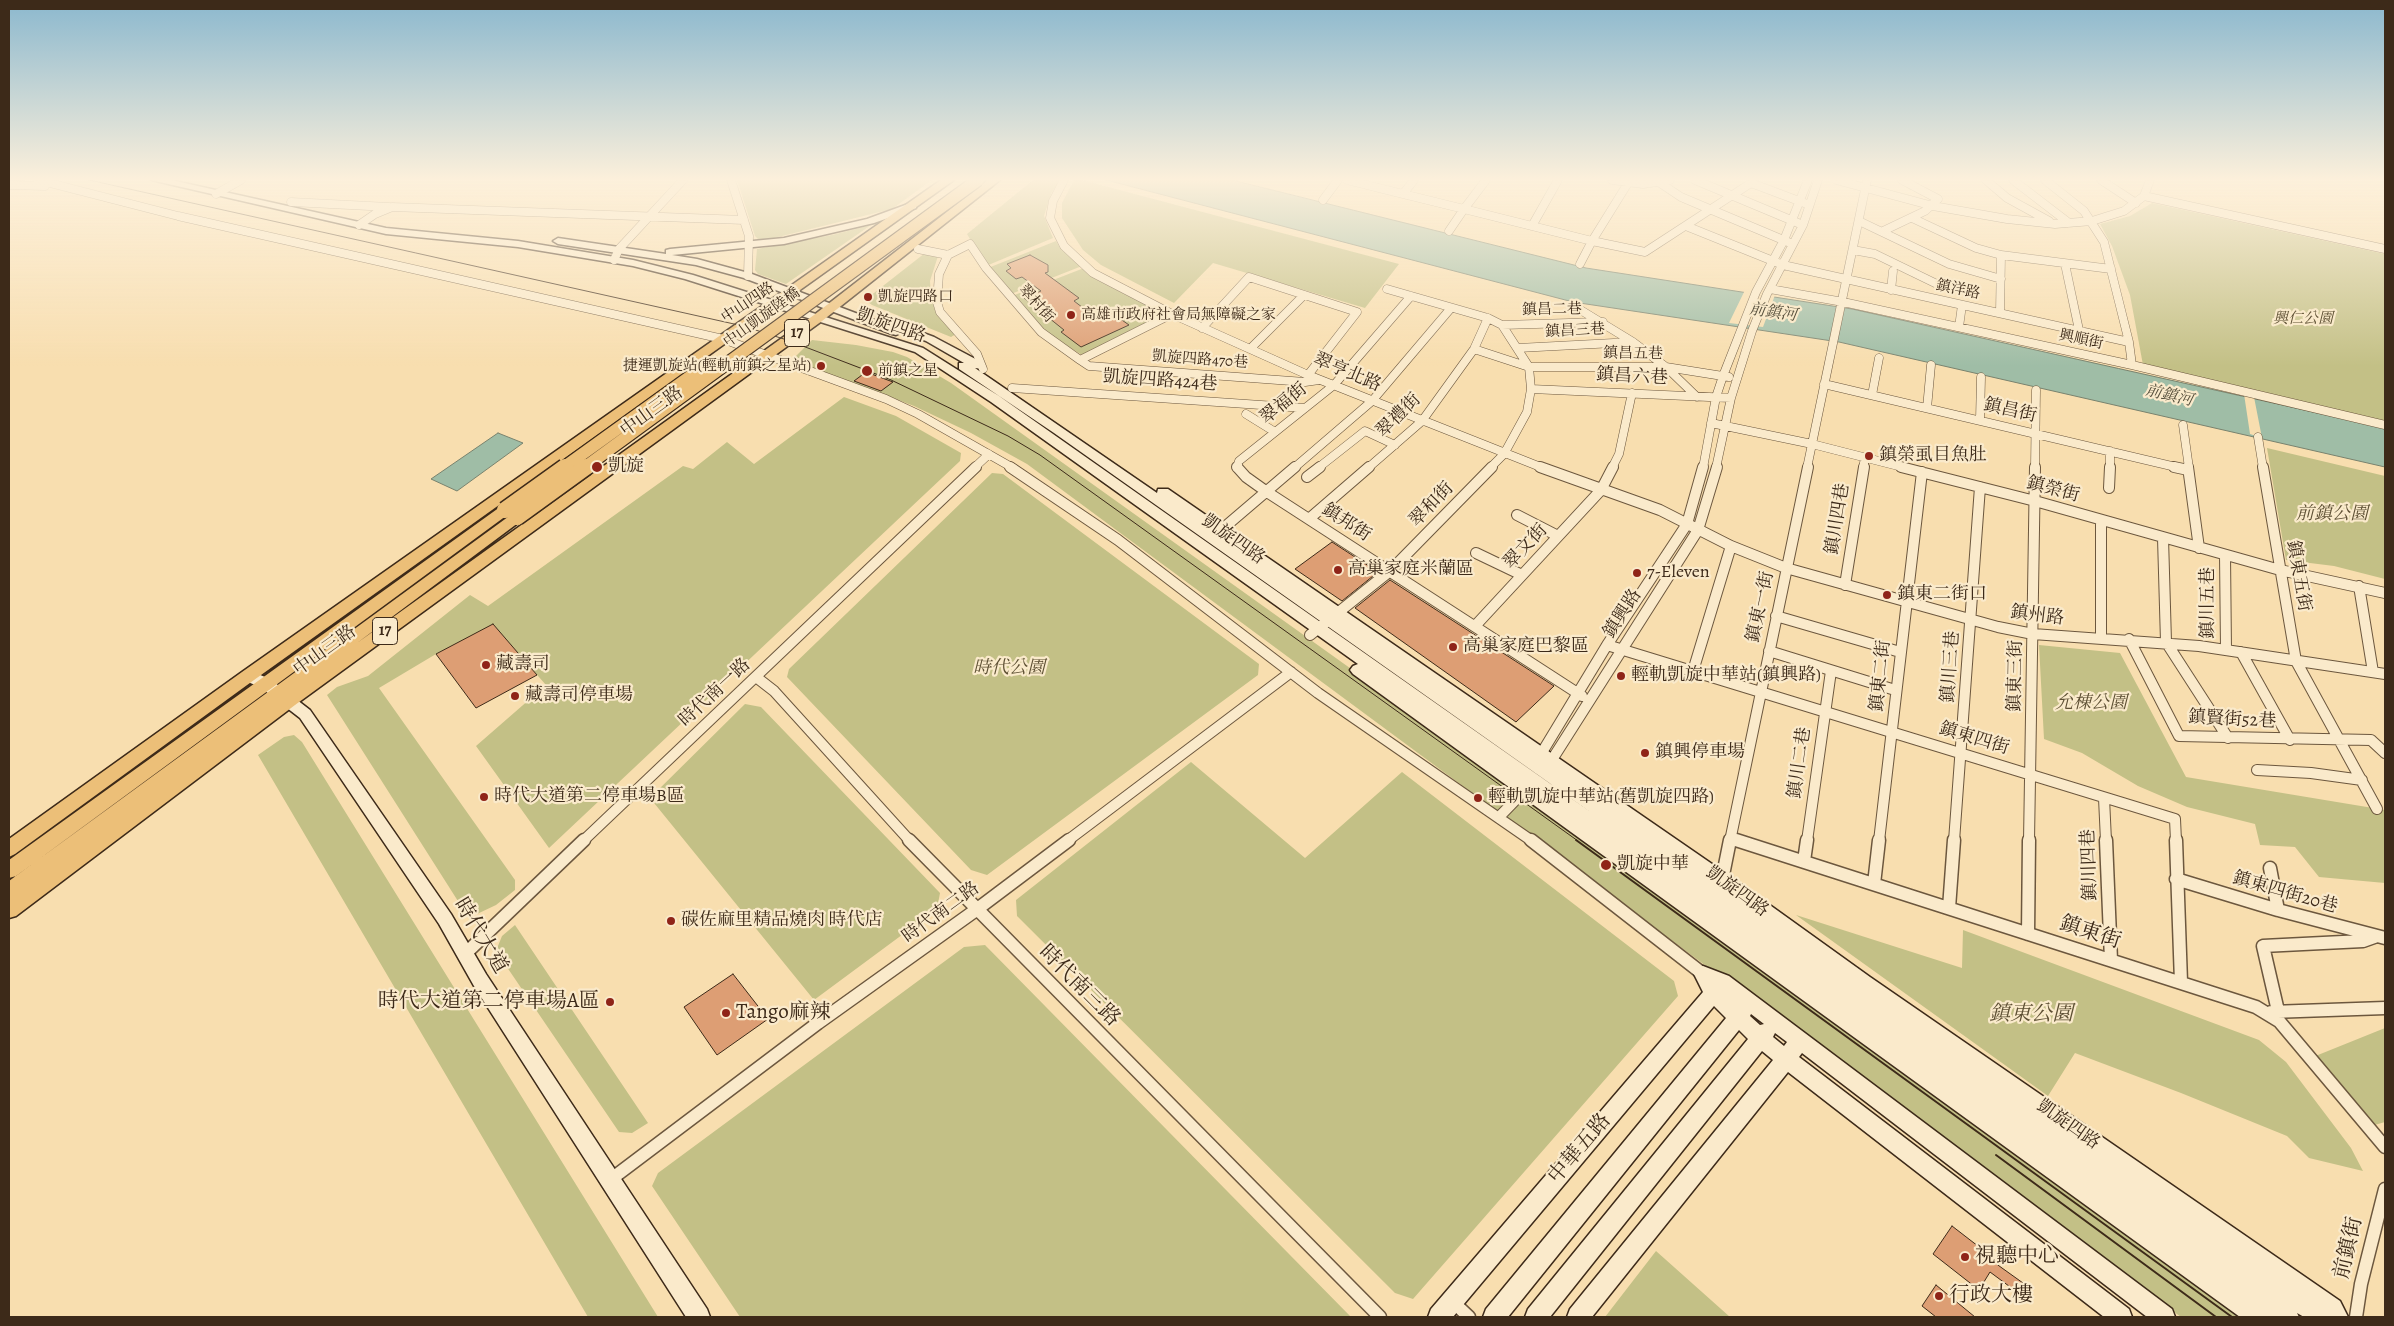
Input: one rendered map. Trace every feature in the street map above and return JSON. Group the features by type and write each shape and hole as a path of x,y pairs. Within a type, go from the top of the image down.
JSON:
{"main road":[{"name":"中山四路","path":"791,293 793,285 855,242"},
{"name":"中山四路","path":"723,339 863,242"},
{"name":"中山凱旋陸橋","path":"511,513 878,242"},
{"name":"中山凱旋陸橋","path":"511,513 891,242"},
{"name":"17","path":"835,310 919,242"},
{"name":"17","path":"763,356 814,321 835,310 927,242"},
{"name":"中山三路","path":"9,891 723,339"},
{"name":"中山三路","path":"9,870 270,688 763,356"},
{"name":"中山三路","path":"9,849 270,688 511,513"},
{"name":"中山三路","path":"9,910 270,688"}],"street":[{"path":"293,242 723,339 763,356 886,400 918,414 988,454 1118,540 1291,672 1499,817 1703,974 1744,1010 1761,1039 2121,1317"},
{"name":"凱旋四路","path":"485,242 518,244 614,260 689,277 774,305 910,354 1323,624 2322,1317"},
{"name":"凱旋四路","path":"563,242 697,262 748,276 924,342 969,370 1058,430 1323,624 1537,772 2288,1317"},
{"path":"614,260 619,249 626,242"},
{"path":"748,276 749,242"},
{"path":"645,253 750,246 774,242"},
{"name":"翠亨北路","path":"1062,242 1093,273 1202,328 1251,348 1308,375 1504,454 1660,510 1698,530"},
{"path":"1580,264 1592,242"},
{"path":"1596,242 1645,252 1661,242"},
{"name":"鎮洋路","path":"1725,242 1783,265 1847,281 2129,342"},
{"path":"1772,261 1783,242"},
{"path":"1768,292 1794,244 1789,242"},
{"path":"1843,304 1855,242"},
{"path":"1905,242 1949,264 2000,279"},
{"path":"1963,242 1976,248 2001,255 2112,269"},
{"path":"2104,242 2129,342 2132,365"},
{"path":"2353,242 2385,249"},
{"name":"翠村街","path":"948,254 970,244 986,268 1041,332 1080,360"},
{"path":"918,249 948,254 939,274 938,307 940,312 977,354 984,369"},
{"path":"1854,250 1875,254 1941,286"},
{"path":"2000,314 2001,255"},
{"name":"鎮興路","path":"1537,772 1578,693 1607,645 1687,524 1702,473 1716,398 1723,376 1756,292 1772,261"},
{"path":"2065,264 2079,330"},
{"path":"1892,290 1893,271"},
{"path":"1202,328 1249,276 1357,312 1308,375"},
{"path":"1387,290 1488,318 1502,325 1529,367"},
{"name":"鎮興路","path":"1499,817 1537,772 1590,701 1621,649 1698,530 1715,475 1731,398 1768,292"},
{"name":"興順街","path":"1768,292 1843,304 1959,327 2132,365 2248,395 2385,425"},
{"path":"1251,348 1304,295"},
{"name":"翠福街","path":"1237,468 1238,460 1334,385 1411,296"},
{"name":"鎮東一街","path":"1722,880 1833,341 1843,304"},
{"path":"1959,327 1962,305"},
{"path":"1574,306 1633,342 1666,367 1697,397"},
{"path":"1220,531 1372,401 1451,308"},
{"name":"凱旋四路","path":"835,310 855,312 930,339 984,369 1220,531 1323,624"},
{"path":"1080,360 1172,314"},
{"name":"翠禮街","path":"1310,518 1422,421 1474,349 1488,318"},
{"name":"鎮昌二巷","path":"1502,325 1603,322"},
{"name":"鎮昌三巷","path":"1518,348 1633,342"},
{"name":"鎮昌五巷","path":"1474,349 1529,367 1666,367 1737,378"},
{"path":"1872,395 1880,358"},
{"name":"凱旋四路470巷","path":"1080,360 1089,366 1305,382 1320,379"},
{"path":"1927,408 1931,365"},
{"name":"翠和街","path":"1323,624 1390,571 1504,454 1527,412 1531,389 1529,367"},
{"path":"1980,420 1981,377"},
{"name":"鎮昌街","path":"1824,384 2188,470"},
{"name":"凱旋四路424巷","path":"1012,388 1305,408"},
{"name":"鎮昌六巷","path":"1531,389 1731,398"},
{"name":"鎮東三街","path":"2028,934 2036,390"},
{"name":"翠文街","path":"1475,626 1601,490 1619,454 1632,393"},
{"path":"1246,414 1275,432"},
{"name":"鎮榮街","path":"1711,423 1812,444 2035,501 2280,570 2385,593"},
{"path":"2183,425 2199,548"},
{"path":"1307,477 1365,431 1395,444"},
{"name":"鎮東五街","path":"2258,437 2296,661 2377,809"},
{"path":"2109,488 2110,451"},
{"name":"時代南一路","path":"464,955 988,454"},
{"name":"鎮川四巷","path":"1845,585 1865,458"},
{"name":"鎮邦街","path":"1237,468 1267,492 1310,518 1590,701"},
{"name":"鎮東二街","path":"1874,884 1922,472"},
{"name":"鎮川三巷","path":"1950,908 1980,487"},
{"path":"1517,515 1558,536"},
{"path":"2101,520 2101,638"},
{"name":"鎮州路","path":"1698,530 1731,546 1786,568 1971,620 2033,634 2166,642 2385,674"},
{"path":"2163,538 2166,642 2228,738"},
{"path":"1693,671 1731,546"},
{"path":"1476,553 1522,575"},
{"name":"鎮川五巷","path":"2225,555 2226,650"},
{"path":"2359,586 2373,672"},
{"path":"1776,616 1900,652"},
{"name":"鎮賢街52巷","path":"2129,639 2179,736 2290,740 2371,740 2385,752"},
{"name":"鎮東四街","path":"1607,645 2175,820 2181,982"},
{"path":"1769,651 1896,690"},
{"path":"2241,652 2290,740"},
{"name":"鎮川二巷","path":"1804,861 1832,671"},
{"name":"時代南二路","path":"610,1180 818,1023 976,910 1291,672"},
{"name":"時代南三路","path":"756,676 774,691 906,837 976,910 1380,1317"},
{"name":"時代大道","path":"270,688 305,714 445,920 464,955 699,1317"},
{"path":"2257,770 2311,772 2362,780"},
{"name":"凱旋四路","path":"1537,772 1722,880 1864,983 2332,1309 2337,1317"},
{"name":"凱旋四路","path":"1537,772 2258,1317"},
{"name":"鎮川四巷","path":"2104,798 2111,960"},
{"name":"鎮東街","path":"1730,838 2272,1012 2385,1147"},
{"path":"2270,868 2278,910"},
{"name":"鎮東四街20巷","path":"2176,879 2278,910 2381,937"},
{"path":"2381,937 2363,941 2263,946 2272,1012 2385,1008"},
{"name":"中華五路","path":"1438,1317 1718,988"},
{"path":"1744,1010 1775,1021 2164,1317"},
{"path":"1494,1317 1744,1010"},
{"path":"1536,1317 1775,1021"},
{"path":"1578,1317 1774,1076 1800,1040"},
{"name":"前鎮街","path":"2356,1317 2361,1284 2385,1189"},
{"path":"1452,1301 1469,1317"}],"green space":[{"path":"795,242 847,242 786,284 758,274 755,270 757,249"},
{"path":"972,242 1044,242 986,266"},
{"path":"1054,242 1057,242 1060,248 1082,266 1011,294 988,268"},
{"path":"1078,242 1316,242 1399,264 1365,308 1213,263 1174,303 1101,265 1083,250"},
{"name":"興仁公園","path":"2110,242 2330,242 2385,254 2385,422 2143,365 2130,295"},
{"path":"925,253 938,256 930,281 931,296 935,310 956,334 951,337 872,305 865,300"},
{"path":"1084,268 1165,313 1082,355 1043,331 1012,296"},
{"path":"812,340 856,345 893,352 907,357 951,383 1522,791 2251,1317 2181,1317 1027,464 971,433 914,406 792,360"},
{"path":"844,397 896,416 961,453 960,461 549,848 476,746 546,685 493,625 436,654 379,688 515,880 515,890 496,905 477,914 463,909 327,695 337,687 368,676 470,595 488,606 683,466 693,469 727,442 754,464"},
{"name":"前鎮公園","path":"2267,448 2385,476 2385,579 2334,566 2286,560"},
{"name":"時代公園","path":"992,473 1003,474 1259,664 1258,675 987,875 971,870 787,677 789,669"},
{"name":"允棟公園","path":"2039,645 2120,653 2186,777 2385,810 2385,883 2319,877 2295,847 2260,845 2255,824 2187,807 2138,786 2082,753 2044,739"},
{"path":"745,704 761,707 940,893 937,909 814,1000 650,798"},
{"path":"294,735 302,742 658,1317 588,1317 258,755 284,737"},
{"path":"1191,762 1305,858 1402,772 1674,981 1678,996 1413,1299 1395,1293 1017,916 1016,900"},
{"name":"鎮東公園","path":"1796,915 1962,968 1963,930 2259,1040 2286,1062 2351,1148 2363,1171 2309,1158 2287,1136 2075,1053 2048,1096"},
{"path":"515,925 648,1123 632,1133 619,1132 496,951 502,936"},
{"path":"985,945 1351,1317 740,1317 652,1186 658,1173 964,947"},
{"path":"2385,1028 2385,1122 2364,1128 2313,1057"},
{"path":"1656,1251 1730,1317 1605,1317"}],"water":[{"name":"前鎮河","path":"1343,242 1481,242 1586,268 1852,309 2385,428 2385,467 1839,342 1573,302"},
{"path":"498,433 523,443 457,491 431,479"}],"pier":[{"path":"1745,290 1775,295 1763,327 1729,323"},
{"path":"2244,394 2254,397 2262,438 2250,434"}],"building":[{"name":"高雄市政府社會局無障礙之家","path":"1030,255 1048,265 1048,272 1045,273 1079,298 1074,301 1095,317 1109,311 1129,325 1081,347 1061,332 1064,330 1024,298 1041,291 1022,277 1016,279 1006,271 1011,268 1007,264"},
{"path":"866,372 893,382 881,391 854,381"},
{"name":"高巢家庭米蘭區","path":"1332,542 1378,572 1342,601 1295,569"},
{"name":"高巢家庭巴黎區","path":"1390,580 1554,686 1516,722 1355,608"},
{"name":"藏壽司","path":"493,624 537,675 476,708 436,654"},
{"name":"Tango麻辣","path":"733,974 768,1019 717,1055 684,1007"},
{"name":"視聽中心","path":"1952,1226 1996,1260 1995,1263 2030,1288 2025,1298 1990,1272 1979,1290 1933,1254"},
{"name":"行政大樓","path":"1936,1285 1975,1317 1936,1317 1922,1306"}],"tram line":[{"path":"366,242 743,326 787,340 889,379 1008,436 1040,455 1578,841"},
{"path":"1576,840 2232,1317"},
{"path":"1996,1155 2216,1317"}],"place":[{"name":"凱旋四路口","path":"868,297"},
{"name":"高雄市政府社會局無障礙之家","path":"1071,315"},
{"name":"捷運凱旋站(輕軌前鎮之星站)","path":"821,366"},
{"name":"前鎮之星","path":"867,371"},
{"name":"鎮榮虱目魚肚","path":"1869,456"},
{"name":"凱旋","path":"597,467"},
{"name":"高巢家庭米蘭區","path":"1338,570"},
{"name":"7-Eleven","path":"1637,573"},
{"name":"鎮東二街口","path":"1887,595"},
{"name":"高巢家庭巴黎區","path":"1453,647"},
{"name":"藏壽司","path":"486,665"},
{"name":"輕軌凱旋中華站(鎮興路)","path":"1621,676"},
{"name":"藏壽司停車場","path":"515,696"},
{"name":"鎮興停車場","path":"1645,753"},
{"name":"時代大道第二停車場B區","path":"484,797"},
{"name":"輕軌凱旋中華站(舊凱旋四路)","path":"1478,798"},
{"name":"凱旋中華","path":"1606,865"},
{"name":"碳佐麻里精品燒肉 時代店","path":"671,921"},
{"name":"時代大道第二停車場A區","path":"610,1002"},
{"name":"Tango麻辣","path":"726,1013"},
{"name":"視聽中心","path":"1965,1257"},
{"name":"行政大樓","path":"1939,1296"}]}
